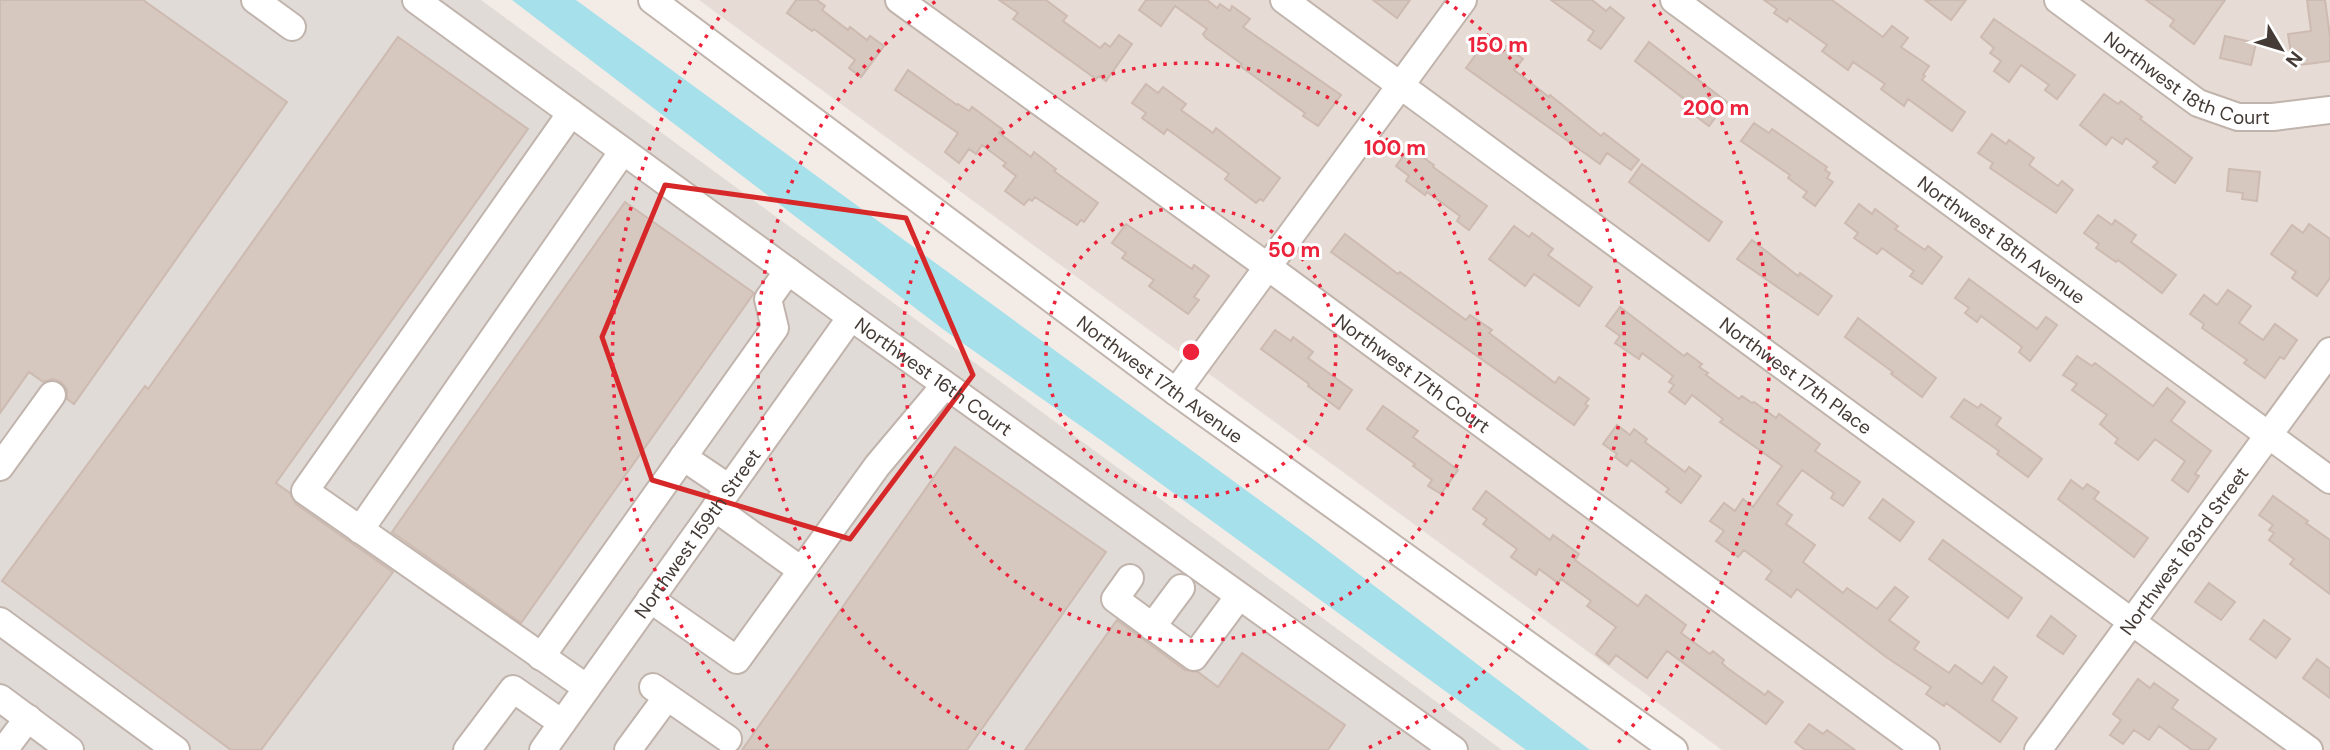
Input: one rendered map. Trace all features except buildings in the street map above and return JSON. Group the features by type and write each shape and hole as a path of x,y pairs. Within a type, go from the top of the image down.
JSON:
{"street":[{"name":"Northwest 16th Court","path":"416,0 1447,748"},
{"name":"Northwest 17th Avenue","path":"652,0 1176,392 1674,750"},
{"name":"Northwest 17th Court","path":"899,0 1926,750"},
{"name":"Northwest 17th Place","path":"1284,0 2309,750"},
{"path":"1176,392 1463,0"},
{"name":"Northwest 18th Avenue","path":"1674,0 2330,480"},
{"name":"Northwest 18th Court","path":"2058,0 2198,103 2238,117 2273,117 2330,110"},
{"path":"261,2 292,27"},
{"path":"571,113 305,491 587,688"},
{"path":"360,530 624,151"},
{"path":"541,657 775,328 768,299 788,271"},
{"name":"Northwest 159th Street","path":"543,750 851,317"},
{"name":"Northwest 163rd Street","path":"2038,750 2330,351"},
{"path":"650,599 737,660 877,466 945,385"},
{"path":"0,467 52,396"},
{"path":"683,457 722,498 801,570"},
{"path":"1130,578 1115,599 1194,657 1239,596"},
{"path":"1153,627 1181,588"},
{"path":"0,621 176,750"},
{"path":"467,750 513,689 562,723"},
{"path":"628,750 660,692 728,739"},
{"path":"0,698 70,750"},
{"path":"4,750 28,718"}],"highlighted area":[{"path":"665,185 906,218 973,375 850,539 652,480 602,337"}],"shaded area":[{"path":"0,0 481,0 1502,750 0,750"},
{"path":"699,0 2330,0 2330,750 1722,750"}],"water":[{"path":"512,0 576,0 1310,537 1590,750 1526,750 1105,443 944,330"}]}
